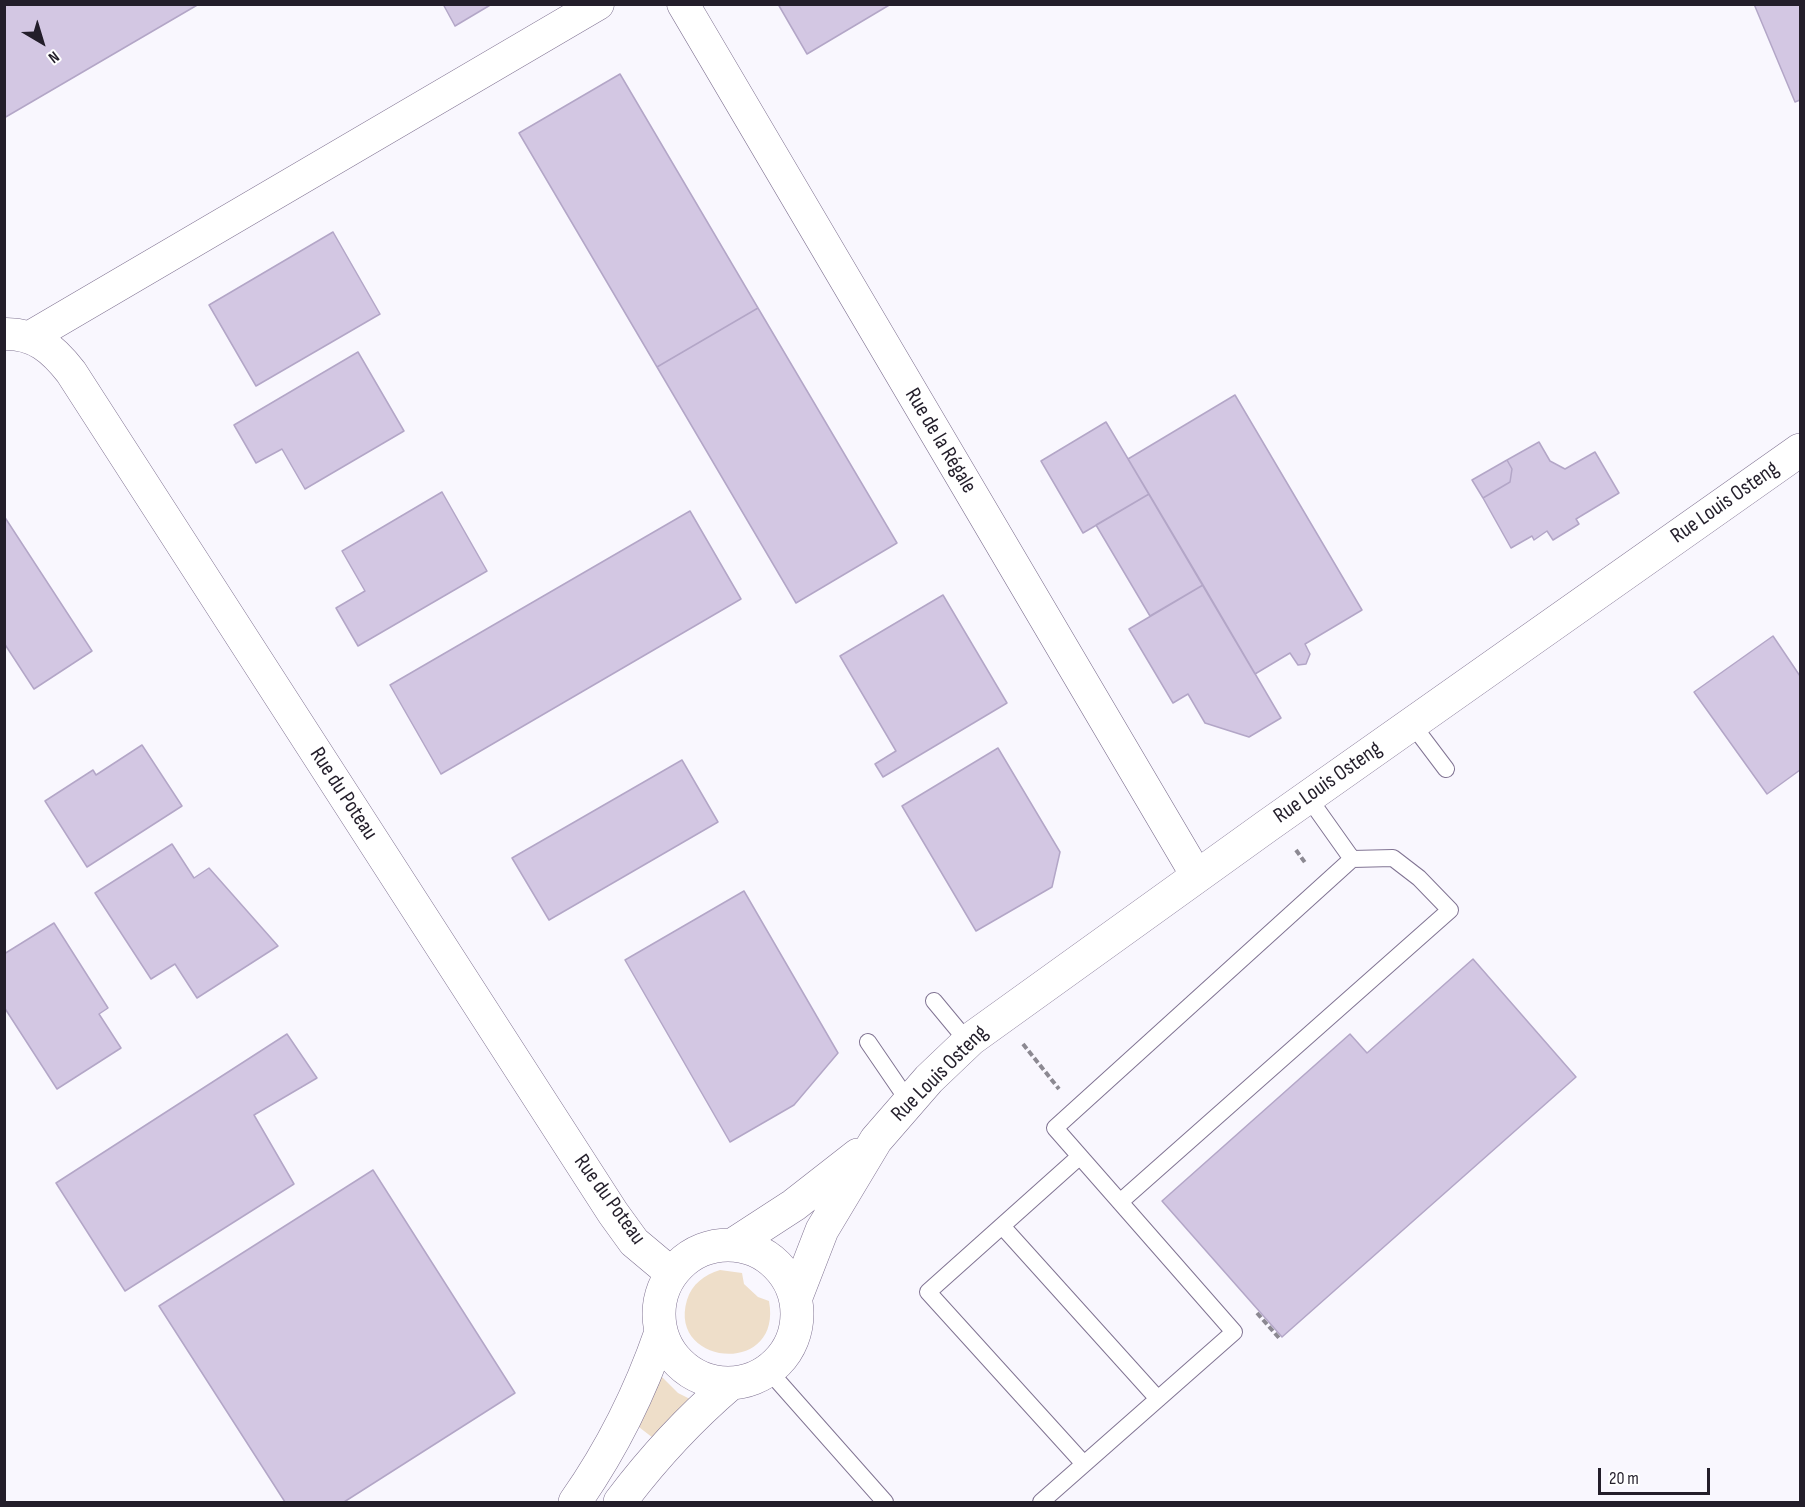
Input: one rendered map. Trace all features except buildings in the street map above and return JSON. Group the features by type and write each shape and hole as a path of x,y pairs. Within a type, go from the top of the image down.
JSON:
{"street":[{"path":"17,335 598,4"},
{"name":"Rue de la Régale","path":"683,4 1197,876"},
{"name":"Rue du Poteau","path":"17,335 47,346 70,372 613,1213 634,1242 671,1273"},
{"name":"Rue Louis Osteng","path":"796,1298 822,1230 876,1140 909,1102 968,1042 1001,1016 1308,797 1800,450"},
{"name":"Rue Louis Osteng","path":"734,1244 795,1205 876,1140"},
{"path":"734,1244 755,1249 774,1260 788,1277 796,1298 798,1318 794,1338 783,1356 769,1371 750,1380 730,1384 708,1380 689,1372 674,1358 662,1332 659,1319 661,1295 671,1273 688,1256 710,1246 734,1244"},
{"path":"575,1503 613,1445 637,1396 662,1332"},
{"path":"620,1503 645,1468 685,1423 730,1384"}],"lane":[{"path":"1412,724 1446,770"},
{"path":"1308,797 1352,859"},
{"path":"1041,1503 1234,1332 1055,1128 1352,859 1392,858 1419,878 1450,910 1120,1202"},
{"path":"934,1001 968,1042"},
{"path":"868,1042 909,1102"},
{"path":"1079,1157 928,1292 1084,1464"},
{"path":"1002,1226 1158,1399"},
{"path":"769,1371 885,1503"}],"path":[{"path":"1295,848 1322,886"},
{"path":"1023,1043 1061,1092"}],"shaded area":[{"path":"720,1270 742,1273 744,1284 758,1297 769,1301 769,1325 759,1342 744,1351 726,1354 708,1349 693,1339 685,1322 687,1300 692,1289 704,1277"},
{"path":"659,1374 678,1393 690,1399 657,1441 635,1424"}]}
